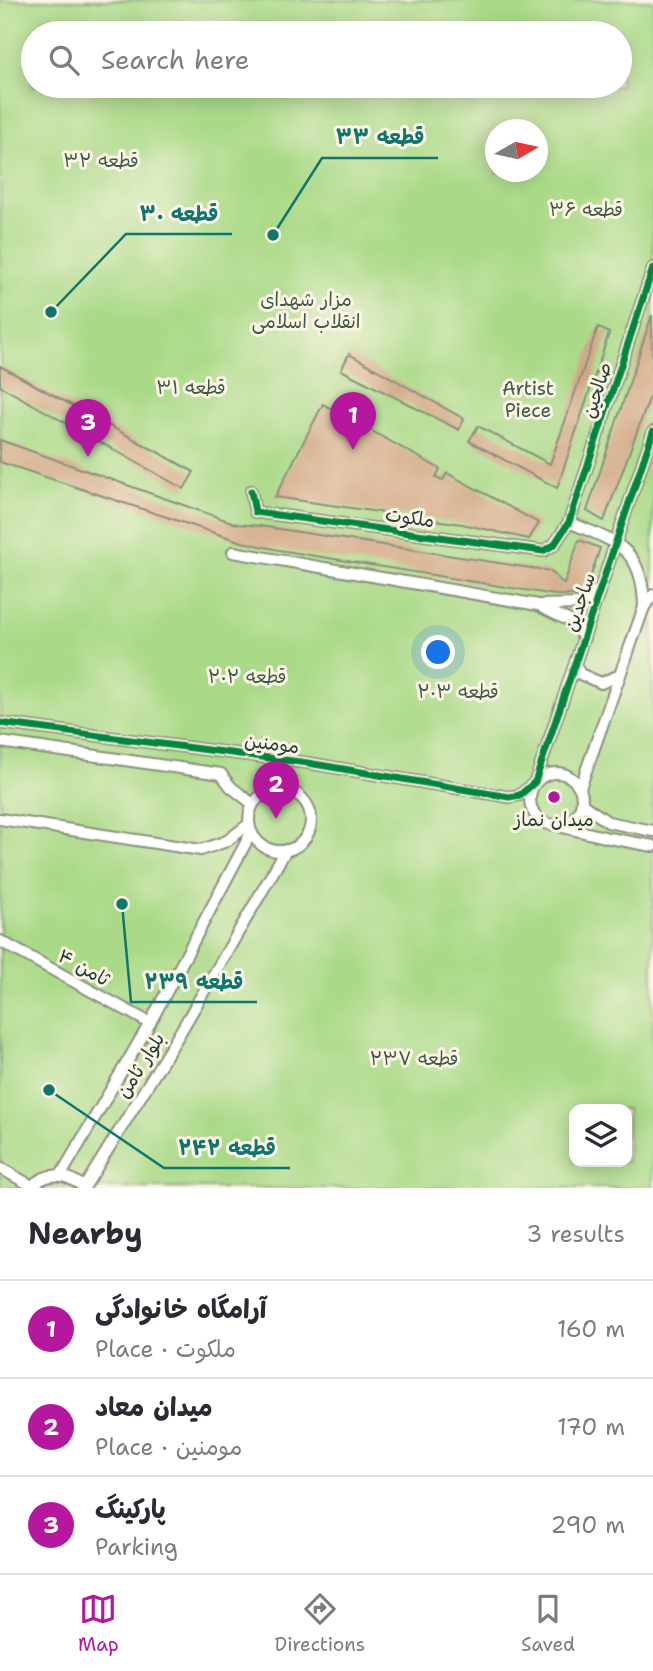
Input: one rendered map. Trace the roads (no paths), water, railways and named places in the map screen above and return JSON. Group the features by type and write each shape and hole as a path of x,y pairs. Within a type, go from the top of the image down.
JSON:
{"street":[{"name":"صالحین","path":"569,522 653,268"},
{"name":"ساجدین","path":"535,782 653,432"},
{"name":"ملکوت","path":"251,491 255,512 543,551 554,545 569,522"},
{"path":"569,522 617,543 631,554 644,588 644,607"},
{"path":"233,552 538,605 585,604 601,586"},
{"path":"558,825 574,818 582,804 580,788 644,607 653,595"},
{"path":"538,605 572,622 584,638"},
{"path":"575,665 580,674 601,683 620,675"},
{"name":"مومنین","path":"0,723 308,763 509,797 520,795 535,782"},
{"path":"0,742 221,774 231,787 253,804"},
{"path":"580,788 568,775 550,773 535,782 529,798 533,814 546,824 653,846"},
{"path":"268,790 289,790 305,802 310,811 309,831 296,847 276,851 266,848 257,842 250,829 253,804 268,790"},
{"path":"582,804 608,822 653,831"},
{"path":"0,819 201,850 250,829"},
{"name":"بلوار ثامن","path":"61,1175 150,1023 250,829"},
{"name":"بلوار ثامن","path":"84,1188 178,1036 286,850"},
{"name":"ثامن ۴","path":"0,941 150,1023"},
{"path":"0,1168 31,1187 40,1179 61,1175 69,1177 84,1188"}],"place":[{"name":"قطعه ۳۳","path":"273,235"},
{"name":"قطعه ۳۰","path":"51,312"},
{"name":"آرامگاه خانوادگی","path":"353,450"},
{"name":"پارکینگ","path":"88,457"},
{"name":"میدان نماز","path":"554,797"},
{"name":"میدان معاد","path":"276,819"},
{"name":"قطعه ۲۳۹","path":"122,904"},
{"name":"قطعه ۲۴۲","path":"49,1090"}],"park label":[{"name":"قطعه ۳۲","path":"101,160"},
{"name":"قطعه ۳۶","path":"586,209"},
{"name":"مزار شهدای انقلاب اسلامی","path":"306,310"},
{"name":"قطعه ۳۱","path":"191,387"},
{"name":"Artist Piece","path":"528,399"},
{"name":"قطعه ۲۰۲","path":"247,676"},
{"name":"قطعه ۲۰۳","path":"458,691"},
{"name":"قطعه ۲۳۷","path":"414,1058"}]}
